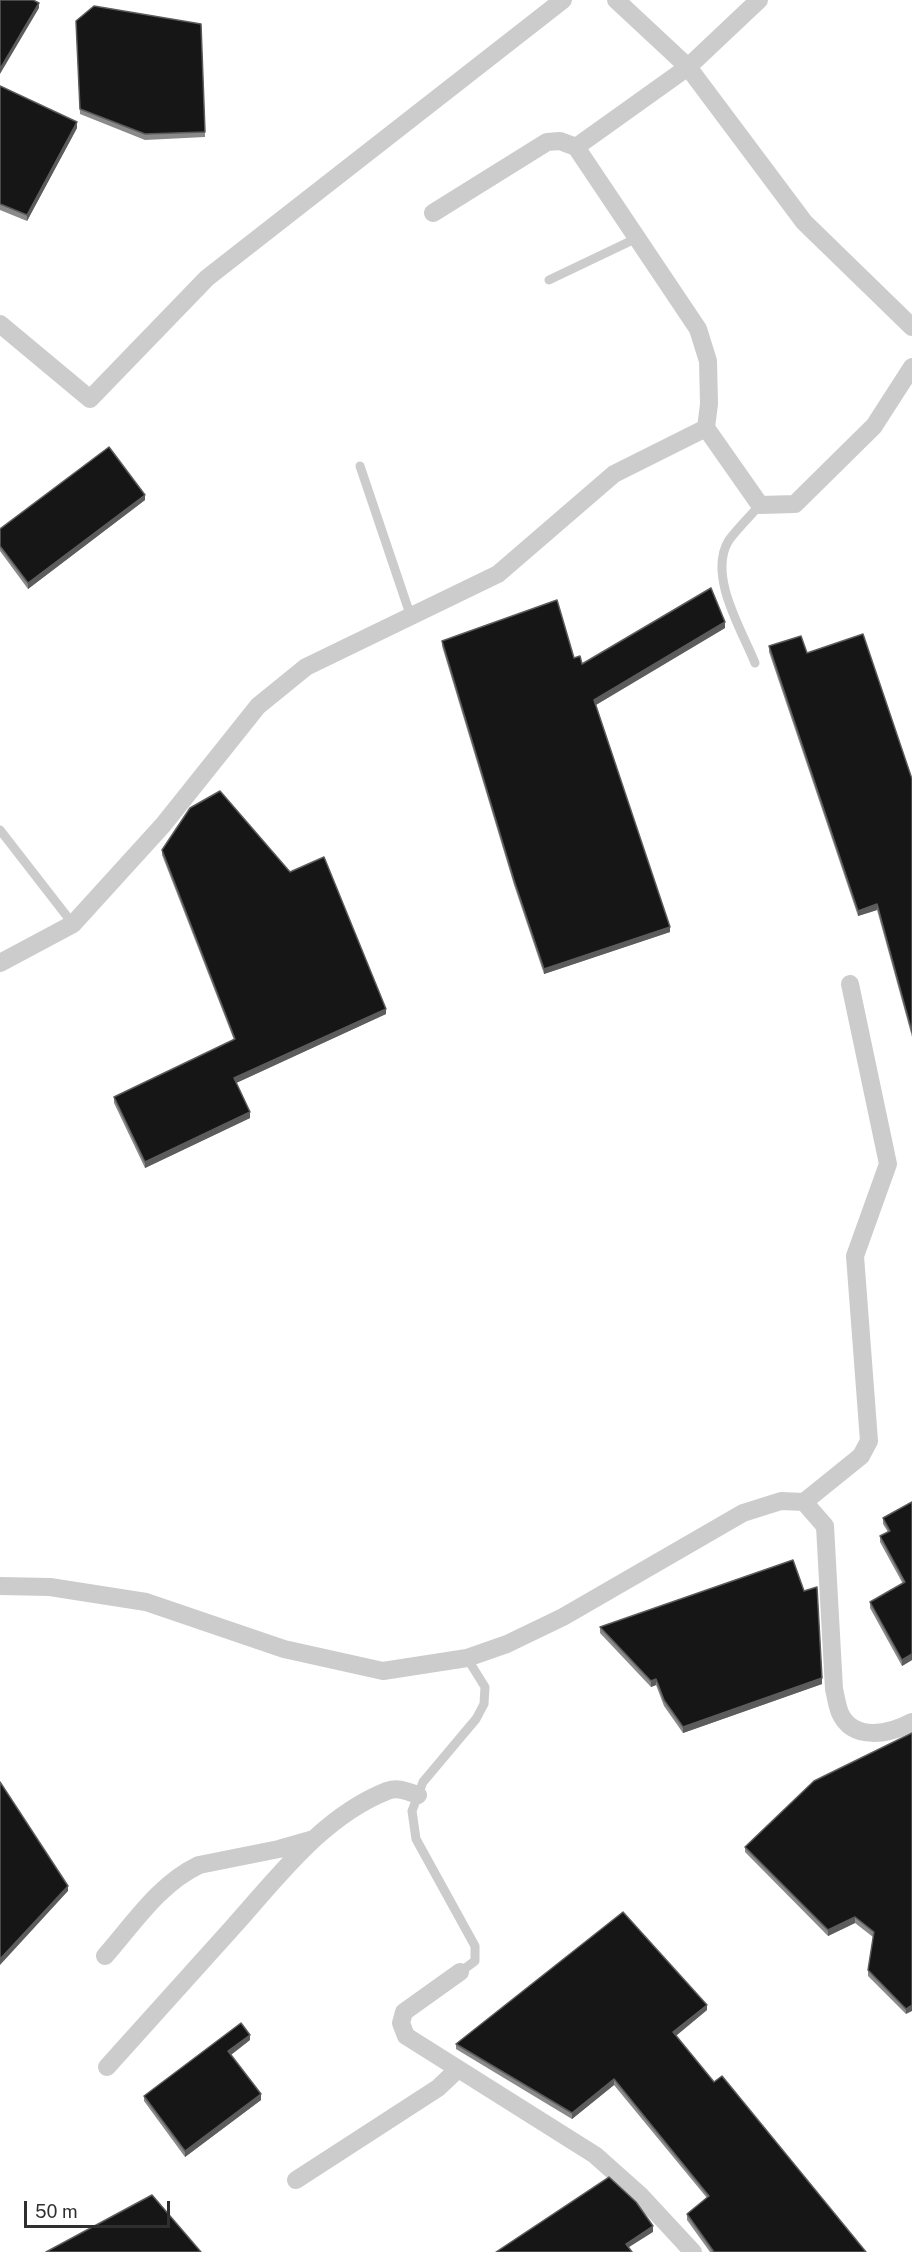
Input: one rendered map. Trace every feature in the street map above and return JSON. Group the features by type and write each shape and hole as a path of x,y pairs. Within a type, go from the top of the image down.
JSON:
{"street":[{"path":"0,324 90,399 207,278 562,0"},
{"path":"616,0 688,67 804,222 912,327"},
{"path":"576,147 688,67 759,0"},
{"path":"433,213 547,142 560,141 576,147 698,329 708,361 709,404 706,428 760,505 795,504 874,426 912,367"},
{"path":"0,963 73,924 163,825 258,706 306,667 498,574 614,474 706,428"},
{"path":"804,1502 861,1456 869,1441 855,1256 888,1164 850,984"},
{"path":"0,1586 50,1587 146,1602 285,1649 383,1671 467,1658 507,1644 563,1617 743,1513 781,1500 804,1502 825,1526 834,1689 841,1714 853,1729 871,1734 912,1722"},
{"path":"107,2067 281,1874 317,1838 353,1809 388,1790 400,1789 418,1795"},
{"path":"105,1956 162,1890 189,1870 199,1865 279,1850 317,1838"},
{"path":"460,1972 404,2012 401,2023 406,2036 595,2156 641,2196 693,2252"},
{"path":"296,2180 438,2088 458,2069"}],"lane":[{"path":"549,280 637,238"},
{"path":"360,466 411,617"},
{"path":"755,663 725,591 721,572 724,552 729,541 760,505"},
{"path":"0,830 73,924"},
{"path":"460,1972 475,1961 475,1946 416,1839 412,1811 423,1782 476,1719 484,1704 485,1687 467,1658"}],"building":[{"path":"0,0 33,0 39,3 0,69"},
{"path":"94,6 201,24 205,132 145,134 80,109 76,21"},
{"path":"0,86 77,122 27,215 0,204"},
{"path":"109,447 145,495 28,583 0,546 0,529"},
{"path":"711,588 725,622 594,700 670,927 544,969 514,880 442,641 557,600 574,658 580,656 582,664"},
{"path":"863,634 912,779 912,1032 877,904 858,911 769,646 801,636 807,653"},
{"path":"220,791 290,872 324,857 386,1009 234,1078 250,1112 145,1162 114,1097 235,1039 162,850 190,808"},
{"path":"912,1502 912,1654 902,1660 870,1602 905,1582 880,1536 890,1531 883,1518"},
{"path":"793,1560 804,1591 817,1587 822,1678 683,1727 664,1700 656,1679 651,1681 600,1627"},
{"path":"912,1733 912,2005 906,2009 868,1970 874,1932 855,1917 828,1930 745,1847 814,1781"},
{"path":"0,1782 68,1886 0,1959"},
{"path":"623,1912 707,2005 673,2032 714,2082 722,2076 866,2252 714,2252 687,2214 709,2196 614,2079 572,2113 456,2044"},
{"path":"241,2023 250,2035 228,2051 261,2094 185,2151 144,2096"},
{"path":"609,2177 636,2202 653,2226 626,2244 632,2252 496,2252"},
{"path":"152,2195 201,2252 46,2252"}]}
